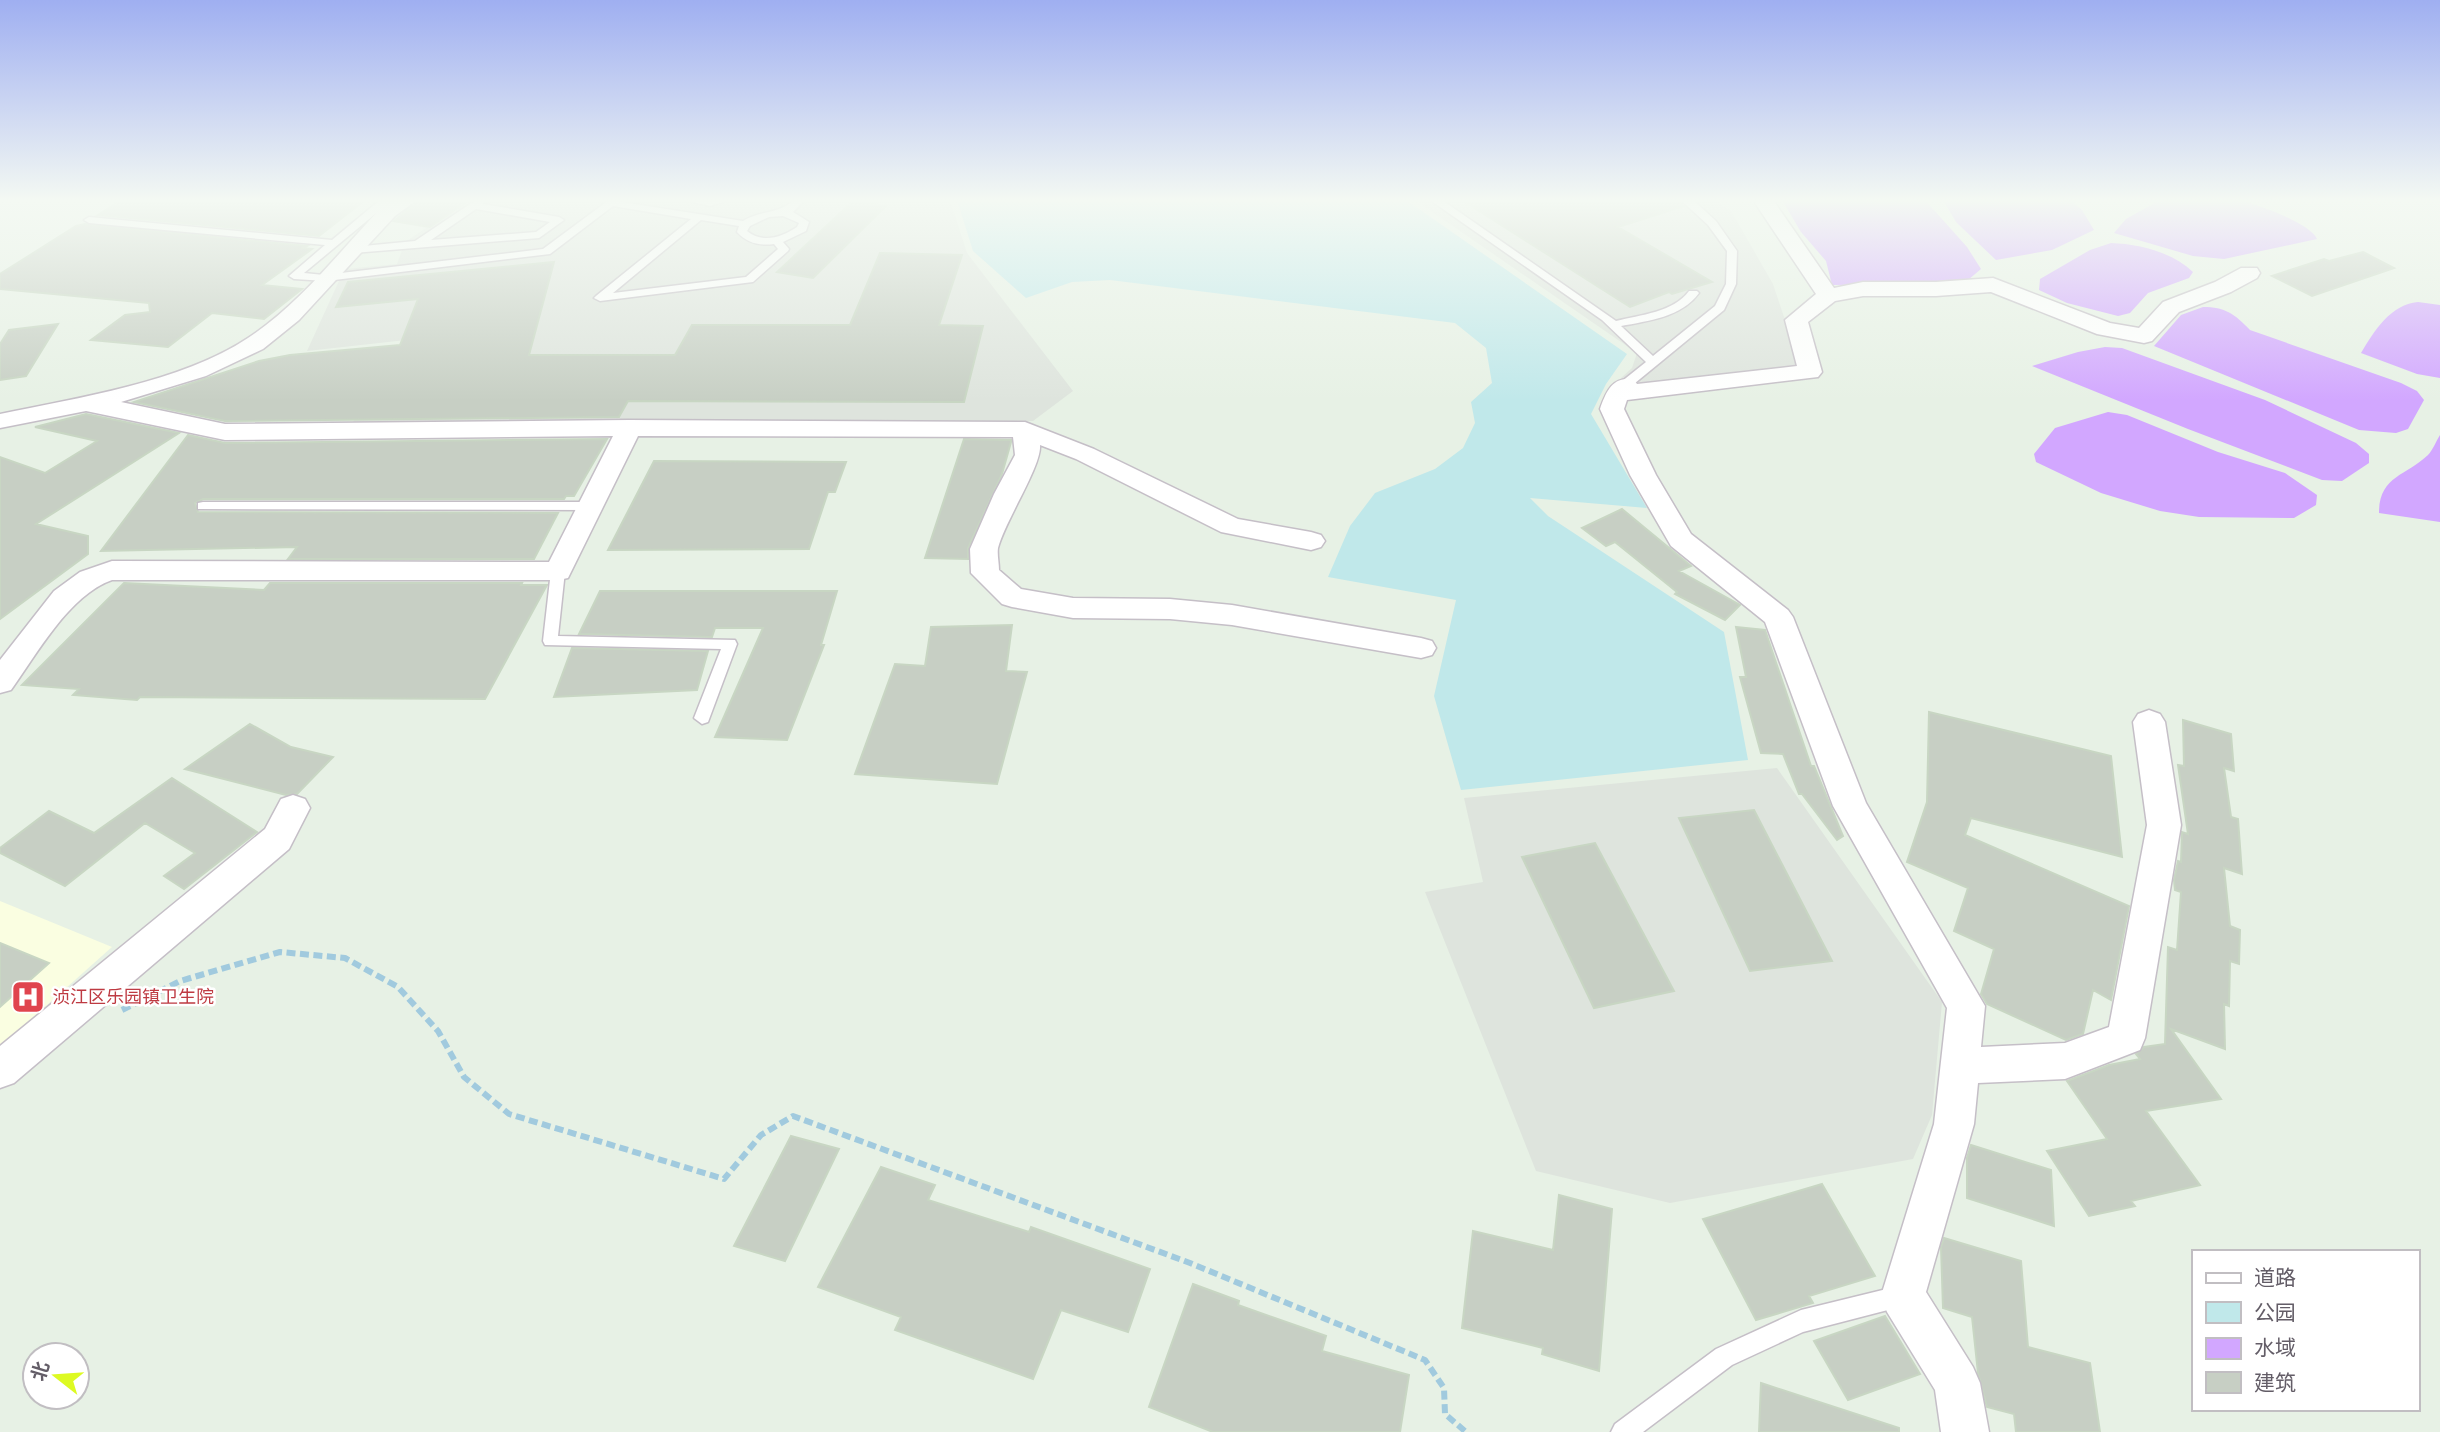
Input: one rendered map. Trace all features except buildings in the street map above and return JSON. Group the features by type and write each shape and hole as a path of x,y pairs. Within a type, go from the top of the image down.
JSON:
{"street":[{"path":"0,421 86,404 218,363 255,344 287,319 327,277 332,267"},
{"path":"1808,267 1828,296"},
{"path":"1965,1432 1957,1384 1903,1296 1954,1124 1966,1006 1850,806 1778,617 1681,540 1643,475 1612,409 1621,390 1810,372 1796,320 1828,296 1863,289 1936,289 1993,285 2105,329 2144,336 2171,307 2223,287 2249,273"},
{"path":"86,404 225,432 629,428 1025,430 1085,454 1231,526 1311,541"},
{"path":"0,682 75,586 104,572 121,569 558,571 629,428"},
{"path":"1025,430 1028,455 1007,494 984,549 985,573 1012,597 1073,608 1170,610 1232,615 1421,648"},
{"path":"1960,1066 2065,1061 2126,1038 2164,825 2149,722"},
{"path":"0,1070 277,839 293,808"}],"lane":[{"path":"309,267 294,276 327,277 416,267"},
{"path":"638,267 600,298 749,281 765,267"},
{"path":"1529,267 1613,325 1653,363"},
{"path":"1621,390 1720,308 1731,284 1732,267"},
{"path":"1613,325 1679,307 1691,298 1693,293"},
{"path":"203,506 590,506"},
{"path":"558,571 550,641 730,644 702,718"},
{"path":"1623,1432 1724,1357 1801,1321 1903,1296"}],"path":[{"path":"120,1011 180,981 279,952 345,958 398,987 438,1031 464,1077 509,1114 724,1179 761,1135 793,1116 1191,1263 1425,1360 1444,1388 1445,1414 1466,1432"}],"shaded area":[{"path":"368,267 978,267 1073,391 1033,421 353,422 406,340 307,351 339,281 325,282 335,270"},
{"path":"1512,267 1763,267 1773,284 1802,371 1628,393 1621,378 1632,368 1637,353"},
{"path":"1777,768 1942,1002 1932,1115 1913,1159 1670,1203 1536,1171 1425,892 1483,882 1464,798"},
{"name":"浈江区乐园镇卫生院","path":"0,901 112,947 0,1047"}],"green space":[{"path":"991,267 1502,267 1627,354 1606,384 1591,414 1647,508 1530,498 1548,516 1724,632 1748,760 1461,790 1434,696 1456,600 1328,577 1350,526 1375,493 1435,469 1463,448 1475,423 1471,402 1492,383 1486,348 1455,323 1110,280 1072,282 1026,298"}],"water":[{"path":"1827,267 1980,267 1981,269 1968,280 1940,284 1832,285"},
{"path":"2061,267 2187,267 2193,272 2189,278 2148,293 2130,313 2118,316 2067,303 2039,290 2040,279"},
{"path":"2418,302 2440,305 2440,378 2417,374 2361,353 2391,313"},
{"path":"2203,307 2229,312 2250,330 2401,383 2417,391 2424,400 2408,429 2396,433 2359,430 2154,346 2181,315"},
{"path":"2105,347 2122,348 2265,400 2356,443 2369,454 2369,463 2342,481 2322,480 2032,366"},
{"path":"2108,412 2127,415 2218,452 2285,473 2317,495 2316,505 2294,518 2199,517 2160,511 2101,493 2036,462 2034,454 2055,428"},
{"path":"2440,435 2440,522 2379,513 2380,501 2389,484 2428,455"}],"place":[{"name":"浈江区乐园镇卫生院","path":"28,997"}]}
